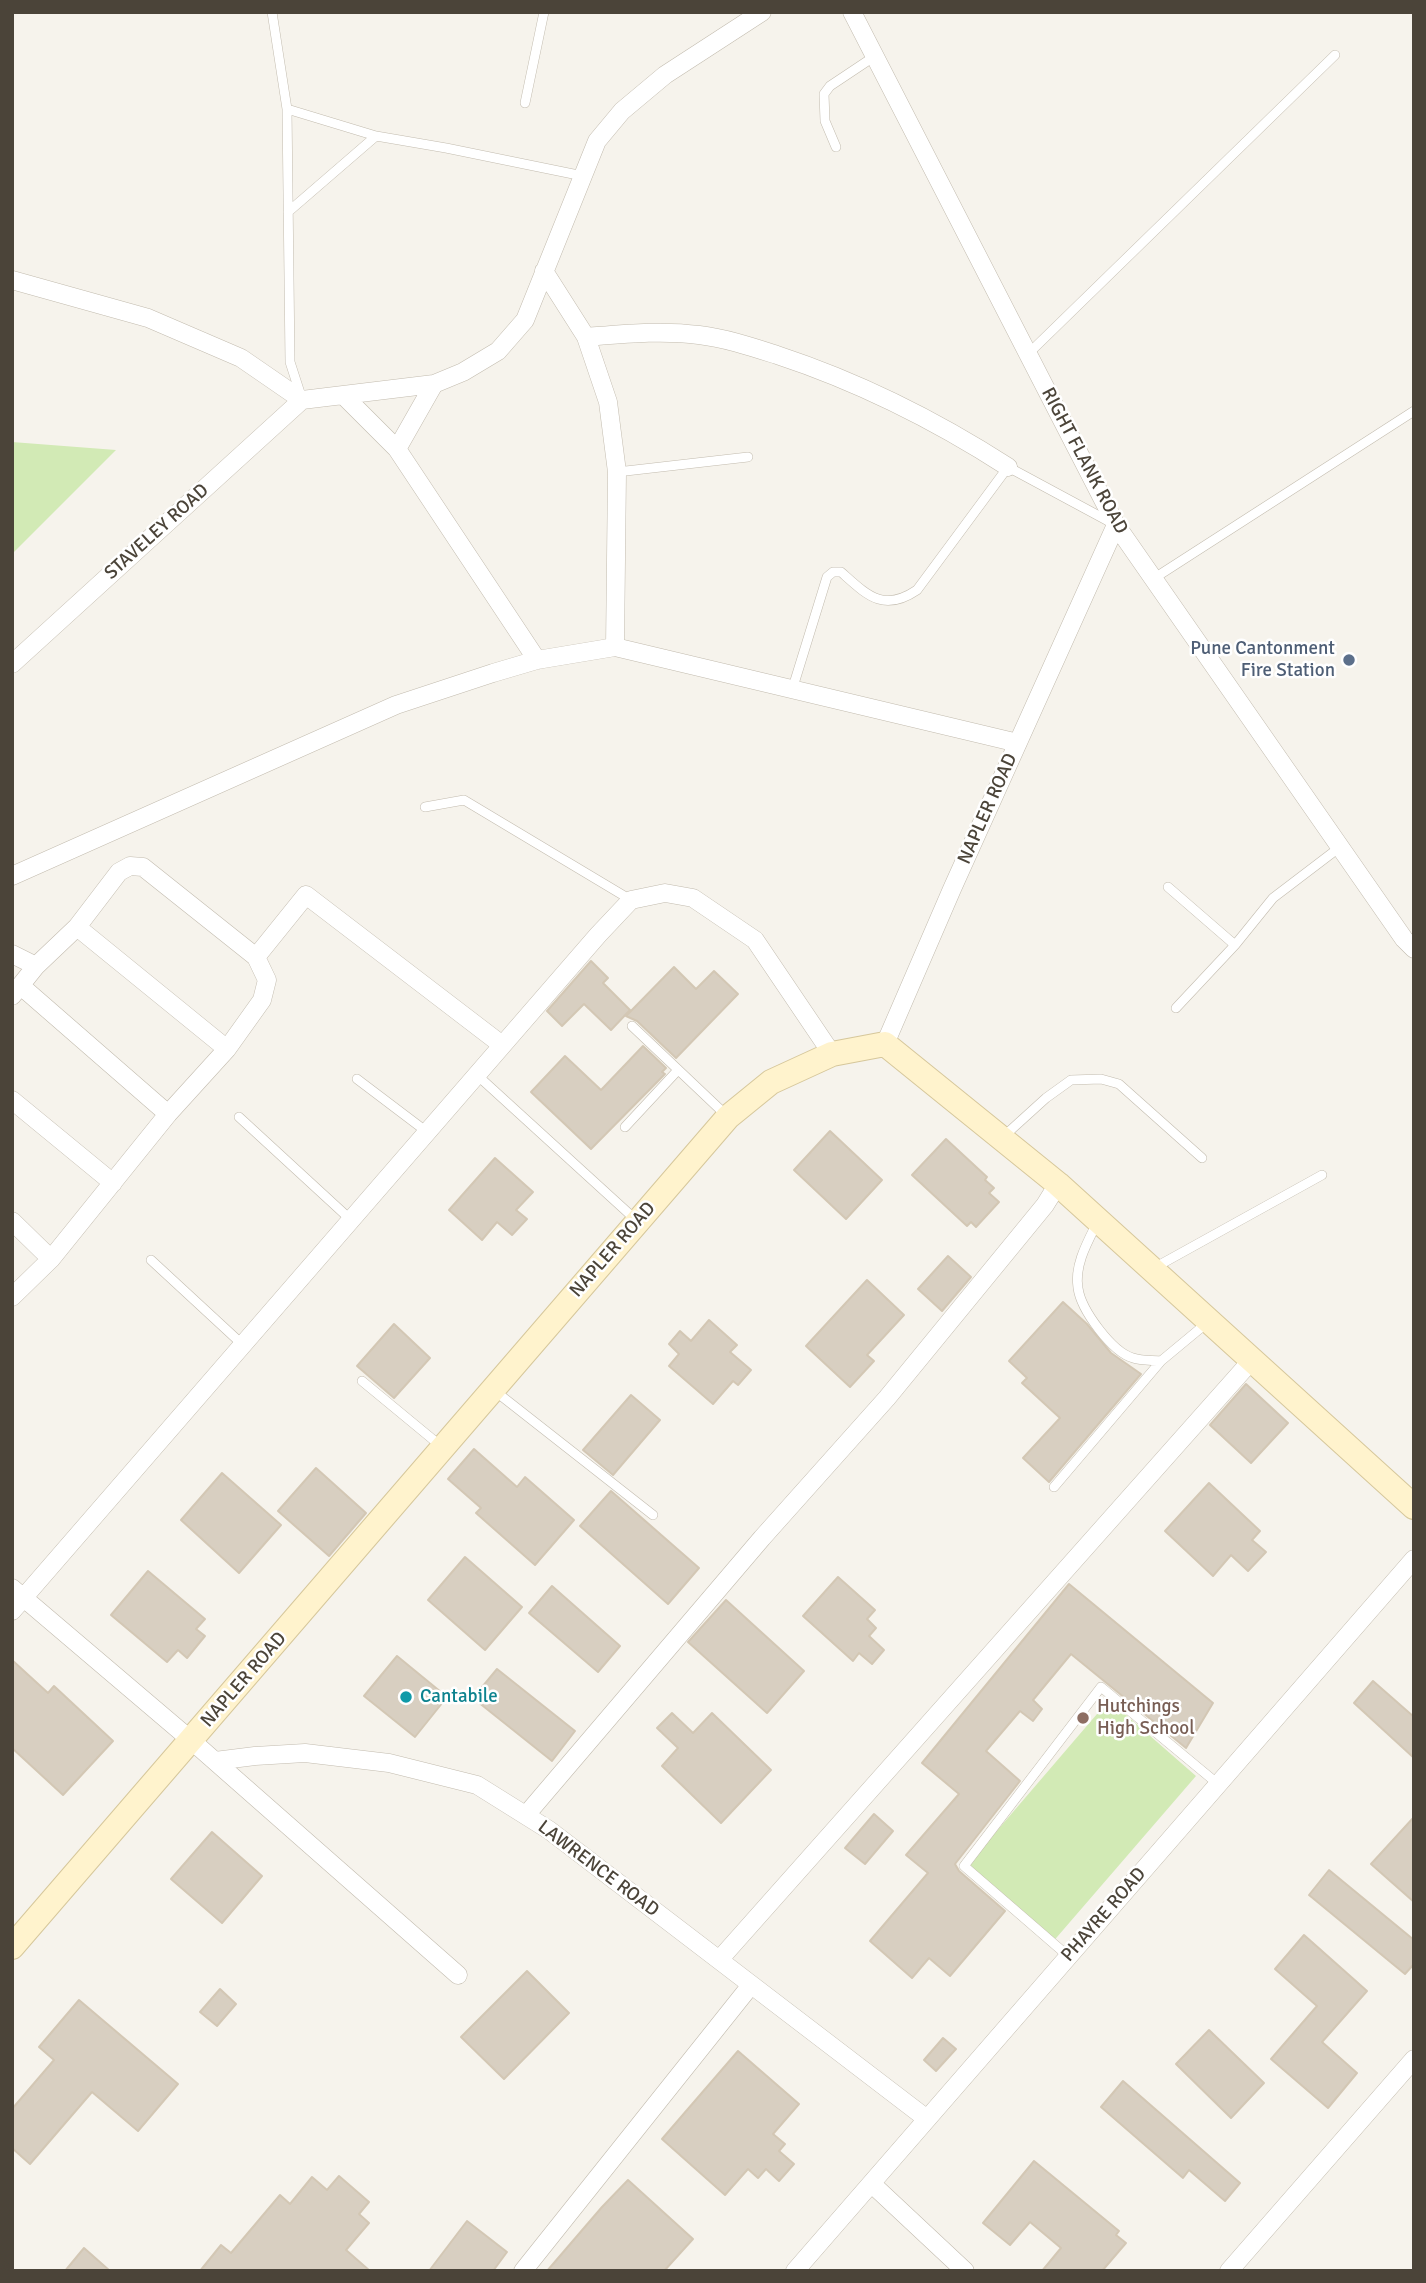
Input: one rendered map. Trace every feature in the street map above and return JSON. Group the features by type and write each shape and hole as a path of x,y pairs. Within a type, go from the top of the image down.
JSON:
{"street":[{"path":"12,280 148,318 240,358 302,400 434,384 463,372 498,351 525,320 597,141 622,111 665,75 762,12"},
{"name":"RIGHT FLANK ROAD","path":"852,12 1116,526 1404,939 1414,949"},
{"path":"544,271 586,337 608,402 617,472 615,647"},
{"path":"586,337 650,332 700,335 757,349 871,390 956,433 1008,467"},
{"path":"397,449 434,384"},
{"path":"343,396 397,449 537,660"},
{"name":"STAVELEY ROAD","path":"12,664 302,400"},
{"name":"NAPLER ROAD","path":"12,1947 728,1117 771,1082 832,1054 885,1044 1116,526"},
{"path":"12,876 396,705 537,660 615,647 793,687 1018,743"},
{"path":"12,1297 51,1259 168,1114 226,1049 262,1000 267,980 256,957 143,867 130,866 119,872 77,927 36,966 17,991 168,1114"},
{"path":"458,1975 192,1741 16,1599 243,1345 598,935 631,901 665,893 693,898 755,940 832,1054"},
{"path":"256,957 306,895 502,1045"},
{"path":"77,927 226,1049"},
{"path":"12,954 36,966"},
{"path":"885,1044 1058,1184 1414,1507"},
{"path":"12,1100 113,1183"},
{"path":"526,1815 762,1538 887,1398 1045,1205 1058,1184"},
{"path":"12,1221 51,1259"},
{"path":"719,1960 1252,1360"},
{"name":"PHAYRE ROAD","path":"795,2271 1414,1559"},
{"name":"LAWRENCE ROAD","path":"215,1761 305,1753 389,1763 477,1785 548,1830 927,2119"},
{"path":"523,2271 751,1984"},
{"path":"1229,2271 1414,2059"},
{"path":"872,2184 965,2271"}],"lane":[{"path":"272,12 287,109 290,362 302,400"},
{"path":"525,103 544,12"},
{"path":"1028,354 1335,55"},
{"path":"836,147 825,121 824,94 830,86 875,57"},
{"path":"287,109 376,136 583,176"},
{"path":"288,212 376,136"},
{"path":"1153,579 1414,411"},
{"path":"617,472 748,457"},
{"path":"793,687 827,577 833,572 841,572 868,595 886,601 903,600 917,590 1008,467 1116,526"},
{"path":"425,807 464,800 631,901"},
{"path":"1176,1008 1236,945 1273,898 1340,847"},
{"path":"1168,887 1236,945"},
{"path":"632,1026 728,1117"},
{"path":"625,1127 678,1070"},
{"path":"477,1075 638,1222"},
{"path":"357,1079 427,1132"},
{"path":"1002,1138 1046,1098 1071,1080 1101,1079 1119,1084 1202,1158"},
{"path":"239,1117 351,1220"},
{"path":"1152,1269 1322,1175"},
{"path":"1098,1220 1080,1263 1077,1287 1083,1306 1094,1324 1114,1345 1132,1358 1161,1361"},
{"path":"151,1260 243,1345"},
{"path":"1054,1487 1161,1361 1210,1321"},
{"path":"362,1381 443,1448"},
{"path":"494,1390 653,1515"},
{"path":"1068,1956 964,1866 1101,1687 1218,1784"}],"green space":[{"path":"12,442 116,450 12,554"},
{"path":"1109,1700 1196,1776 1051,1944 965,1868"}],"building":[{"path":"591,961 608,978 603,983 630,1010 611,1030 584,1004 562,1026 547,1011"},
{"path":"674,967 696,989 714,971 738,994 676,1058 637,1021 626,1016"},
{"path":"643,1046 666,1068 662,1072 665,1074 591,1149 531,1092 565,1056 601,1090"},
{"path":"830,1131 882,1180 846,1219 794,1170"},
{"path":"946,1139 987,1177 985,1180 994,1188 989,1193 999,1202 976,1227 971,1222 967,1226 912,1175"},
{"path":"495,1158 533,1192 516,1210 527,1219 512,1235 497,1222 482,1240 449,1210"},
{"path":"948,1256 971,1277 942,1311 918,1289"},
{"path":"867,1280 904,1315 867,1355 874,1361 850,1387 806,1346"},
{"path":"1063,1302 1087,1324 1111,1353 1141,1374 1049,1482 1023,1458 1060,1418 1022,1383 1027,1378 1009,1361"},
{"path":"709,1320 737,1345 730,1352 751,1370 738,1385 733,1381 713,1404 669,1366 679,1354 669,1344 680,1331 691,1341"},
{"path":"394,1324 430,1358 394,1398 357,1366"},
{"path":"1246,1384 1288,1423 1251,1463 1210,1425"},
{"path":"631,1395 660,1420 613,1475 583,1450"},
{"path":"474,1449 517,1487 525,1477 574,1520 535,1565 476,1513 481,1508 448,1479"},
{"path":"316,1468 366,1513 329,1556 278,1511"},
{"path":"222,1473 281,1525 239,1573 181,1520"},
{"path":"1209,1483 1260,1531 1252,1540 1266,1552 1248,1571 1231,1555 1213,1576 1165,1531"},
{"path":"611,1491 699,1568 668,1604 580,1526"},
{"path":"465,1557 522,1607 485,1650 428,1600"},
{"path":"148,1571 205,1619 196,1629 205,1636 187,1658 178,1650 167,1662 111,1615"},
{"path":"838,1577 875,1610 867,1619 876,1628 869,1636 884,1650 872,1664 859,1653 853,1661 803,1616"},
{"path":"1069,1584 1213,1703 1186,1748 1071,1654 1033,1700 1042,1709 1033,1721 1020,1711 986,1751 1020,1781 955,1864 959,1871 1005,1911 950,1976 929,1958 912,1978 870,1941 928,1873 906,1855 959,1794 922,1763"},
{"path":"552,1586 620,1646 598,1672 529,1613"},
{"path":"726,1600 804,1671 767,1713 688,1642"},
{"name":"Cantabile","path":"397,1656 447,1697 415,1737 364,1696"},
{"path":"12,1660 48,1693 54,1686 113,1741 63,1795 12,1748"},
{"path":"497,1669 575,1731 552,1761 473,1698"},
{"path":"1373,1681 1414,1717 1414,1758 1354,1703"},
{"path":"672,1713 693,1733 712,1713 771,1770 721,1823 662,1766 678,1748 657,1728"},
{"path":"874,1814 893,1831 865,1864 845,1848"},
{"path":"1414,1817 1414,1902 1371,1864"},
{"path":"212,1832 262,1876 222,1923 171,1879"},
{"path":"1329,1870 1414,1940 1414,1964 1405,1974 1309,1895"},
{"path":"1304,1935 1367,1991 1322,2042 1357,2073 1328,2108 1271,2059 1317,2006 1275,1969"},
{"path":"527,1971 569,2013 504,2079 461,2037"},
{"path":"220,1989 236,2004 217,2026 200,2012"},
{"path":"79,2000 178,2084 138,2131 92,2092 30,2164 12,2148 12,2109 54,2060 39,2047"},
{"path":"1209,2030 1264,2083 1231,2118 1176,2064"},
{"path":"943,2038 956,2049 936,2071 924,2060"},
{"path":"738,2051 799,2104 773,2134 785,2144 779,2151 794,2164 779,2181 766,2169 758,2178 748,2169 725,2195 662,2139"},
{"path":"1123,2081 1240,2183 1225,2201 1189,2170 1183,2178 1101,2107"},
{"path":"1034,2161 1119,2231 1116,2235 1126,2243 1102,2271 1042,2271 1061,2248 1030,2222 1010,2245 983,2223"},
{"path":"339,2176 369,2202 359,2214 369,2223 346,2250 370,2271 200,2271 221,2245 231,2253 280,2195 290,2204 312,2177 327,2190"},
{"path":"628,2180 693,2239 664,2271 547,2271 602,2207"},
{"path":"467,2221 507,2252 493,2271 429,2271"},
{"path":"84,2248 110,2271 65,2271"}],"place":[{"name":"Pune Cantonment Fire Station","path":"1349,660"},
{"name":"Cantabile","path":"406,1697"},
{"name":"Hutchings High School","path":"1083,1718"}]}
